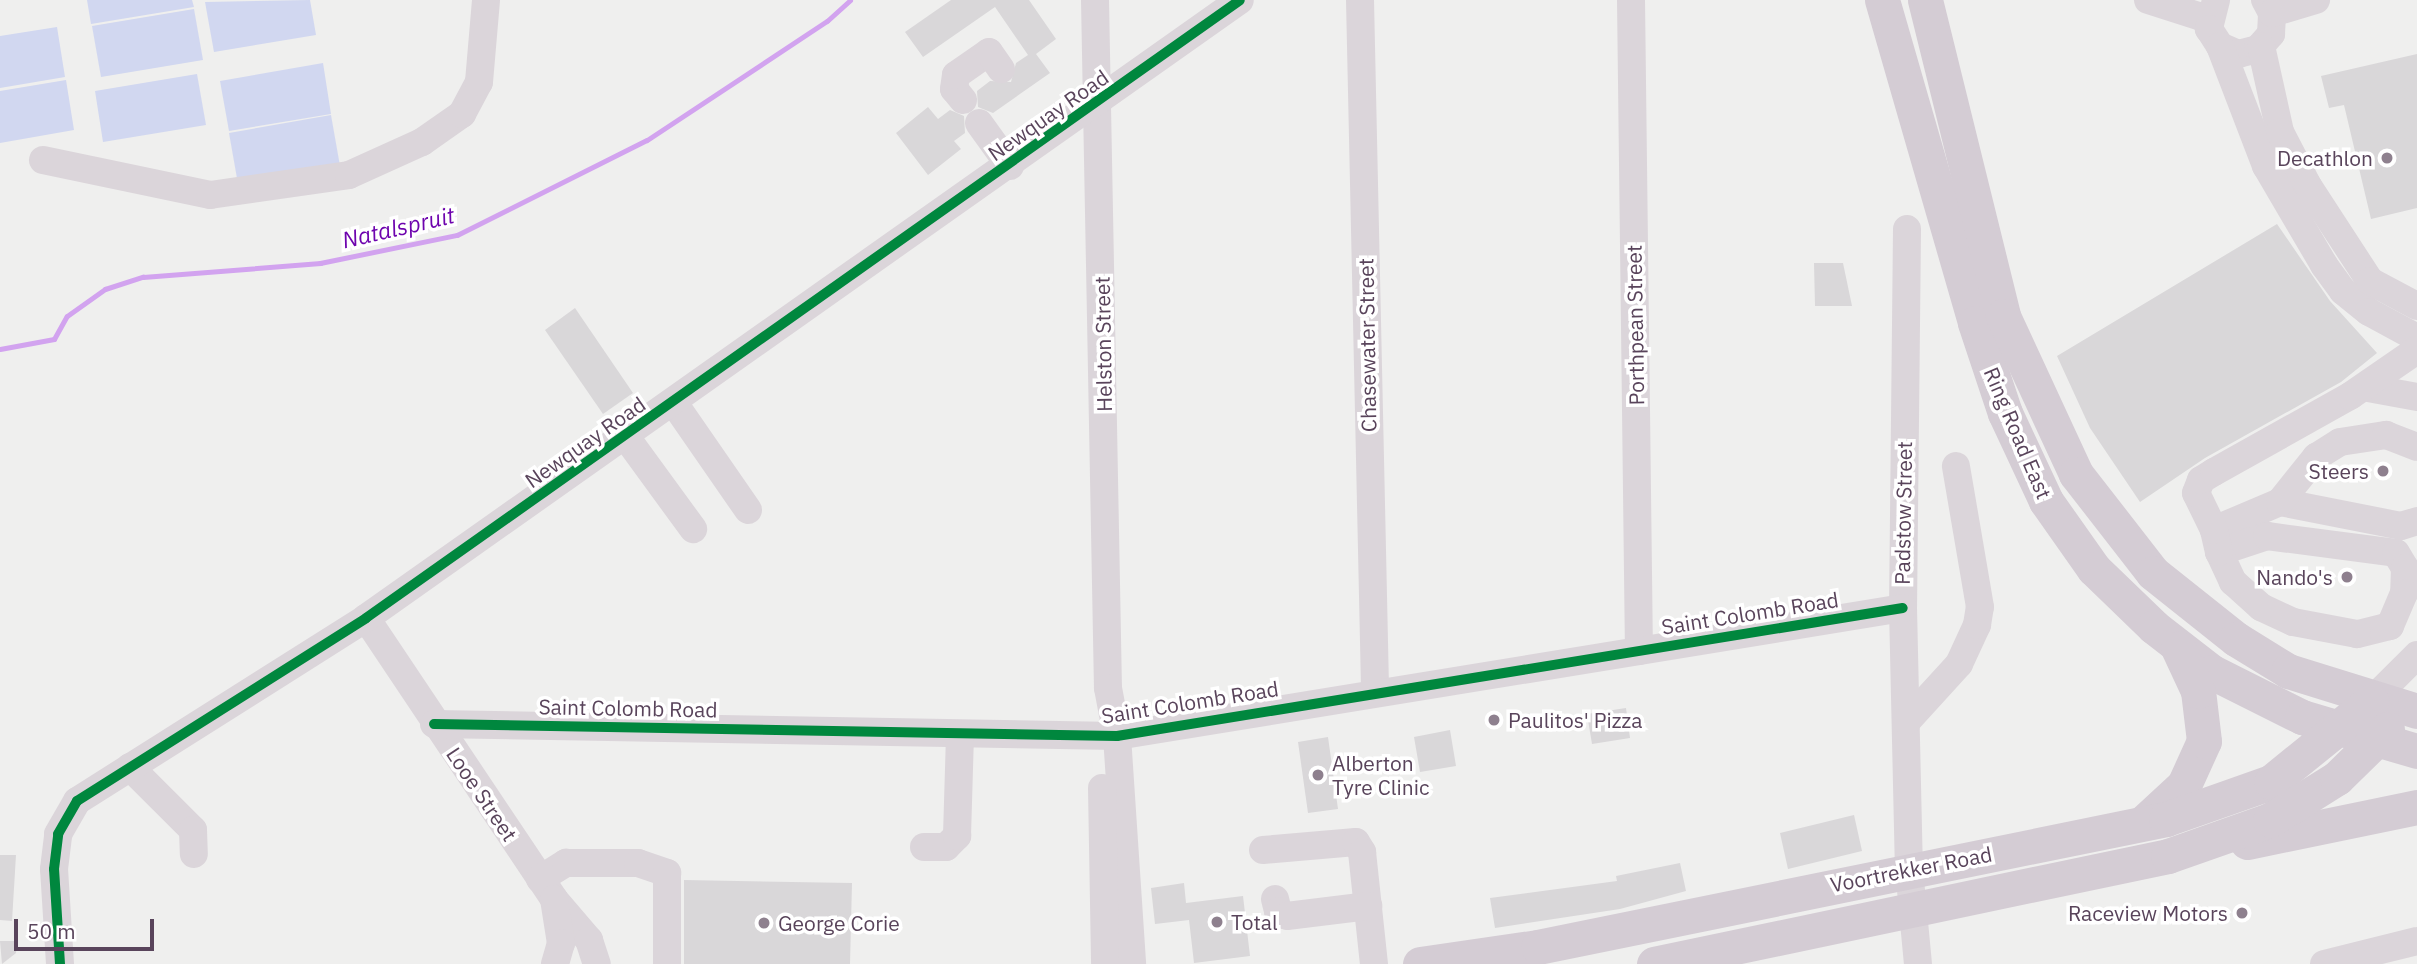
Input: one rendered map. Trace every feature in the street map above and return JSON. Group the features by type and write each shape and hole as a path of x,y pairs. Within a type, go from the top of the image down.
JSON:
{"main road":[{"name":"Ring Road East","path":"1882,0 1980,286 2076,474 2146,565 2236,639 2288,671 2371,701 2414,707"},
{"name":"Ring Road East","path":"1925,0 2005,413 2046,501 2094,569 2176,644 2266,703 2374,743 2417,751"},
{"path":"2142,824 2184,785 2204,741 2198,691 2176,644"},
{"name":"Voortrekker Road","path":"1420,964 1538,947 1909,869 2142,824 2271,782 2339,730 2371,701"},
{"name":"Voortrekker Road","path":"1654,964 1914,907 2168,856 2270,820 2337,778 2414,707"},
{"path":"2168,856 2417,807"}],"street":[{"path":"43,160 210,195 349,175 422,142 462,114 479,82 486,0"},
{"name":"Helston Street","path":"1095,0 1108,688 1105,964"},
{"name":"Newquay Road","path":"60,964 54,869 58,834 77,801 366,618 674,404 1240,0"},
{"name":"Chasewater Street","path":"1360,0 1375,690"},
{"name":"Porthpean Street","path":"1631,0 1639,650"},
{"path":"2148,0 2212,9 2220,46 2266,166 2325,265 2361,305 2417,338"},
{"path":"2220,46 2238,54 2261,46 2271,34 2269,7 2316,0"},
{"path":"2261,46 2280,132 2308,186 2370,281 2417,306"},
{"path":"989,53 952,82 1010,166"},
{"name":"Padstow Street","path":"1907,229 1903,608 1909,869 1918,964"},
{"path":"2217,541 2267,536 2385,549 2396,553 2405,568 2403,604 2390,626 2367,634 2293,622 2242,593 2217,541 2196,493 2201,480 2359,392 2417,350"},
{"path":"2359,392 2417,373"},
{"path":"2359,392 2417,397"},
{"path":"674,404 748,510"},
{"path":"2217,541 2280,502 2316,457 2340,442 2386,435 2417,447"},
{"path":"626,437 694,529"},
{"path":"1907,721 1959,664 1977,625 1980,607 1956,466"},
{"path":"2280,502 2401,526 2417,521"},
{"name":"Saint Colomb Road","path":"435,724 1108,736 1375,690 1903,608"},
{"name":"Looe Street","path":"366,618 547,889 589,940 597,964"},
{"path":"2371,701 2417,655"},
{"path":"924,847 946,847 957,836 960,734"},
{"name":"Helston Street","path":"1108,736 1132,964"},
{"path":"130,767 193,830 194,854"},
{"path":"1263,850 1356,842 1368,906 1374,964"},
{"path":"547,889 556,867 578,862 639,863 667,873 667,964"},
{"name":"Looe Street","path":"547,889 561,943 555,964"},
{"path":"1275,899 1278,911 1287,916 1368,906"},
{"path":"2324,964 2417,942"}],"shaded area":[{"path":"87,0 192,0 194,7 91,24"},
{"path":"310,0 316,35 214,52 205,2"},
{"path":"194,9 203,60 101,77 92,26"},
{"path":"57,27 65,77 0,88 0,36"},
{"path":"323,63 331,114 229,131 220,81"},
{"path":"197,74 206,125 103,142 95,91"},
{"path":"66,80 74,130 0,143 0,91"},
{"path":"331,115 340,166 238,184 229,133"}],"building":[{"path":"951,0 1029,0 1056,39 1036,54 1050,73 993,113 978,107 977,91 990,81 1011,82 1016,63 1028,55 995,7 923,57 905,32"},
{"name":"Decathlon","path":"2417,54 2417,208 2371,219 2344,105 2329,108 2321,76"},
{"path":"928,107 938,119 950,110 964,116 965,133 954,141 961,149 928,175 896,133"},
{"path":"2277,224 2330,301 2377,353 2341,382 2205,458 2140,502 2090,428 2057,356"},
{"path":"1814,263 1843,263 1852,306 1815,306"},
{"path":"575,308 633,393 603,414 545,330"},
{"path":"1626,708 1630,738 1592,744 1587,714"},
{"path":"1450,730 1456,766 1420,772 1414,737"},
{"name":"Alberton Tyre Clinic","path":"1328,737 1338,809 1308,813 1298,742"},
{"path":"1854,815 1862,851 1788,869 1780,833"},
{"path":"0,855 16,855 12,921 0,920"},
{"path":"1680,863 1686,891 1620,909 1495,928 1490,898 1617,881 1616,876"},
{"name":"George Corie","path":"684,880 852,883 850,964 684,964"},
{"name":"Total","path":"1184,883 1186,903 1243,896 1250,956 1194,963 1189,920 1155,924 1151,888"},
{"path":"0,941 17,941 16,953 2,964"}],"waterway":[{"name":"Natalspruit","path":"0,349 54,339 67,316 105,289 143,277 320,263 457,235 647,140 827,21 850,0"}],"cycle path":[{"path":"60,964 54,869 58,834 77,801 366,618 1240,0"},
{"path":"434,724 1117,736 1903,608"}],"place":[{"name":"Decathlon","path":"2387,158"},
{"name":"Steers","path":"2383,471"},
{"name":"Nando's","path":"2347,577"},
{"name":"Paulitos' Pizza","path":"1494,720"},
{"name":"Alberton Tyre Clinic","path":"1318,775"},
{"name":"Raceview Motors","path":"2242,913"},
{"name":"Total","path":"1217,922"},
{"name":"George Corie","path":"764,923"}]}
